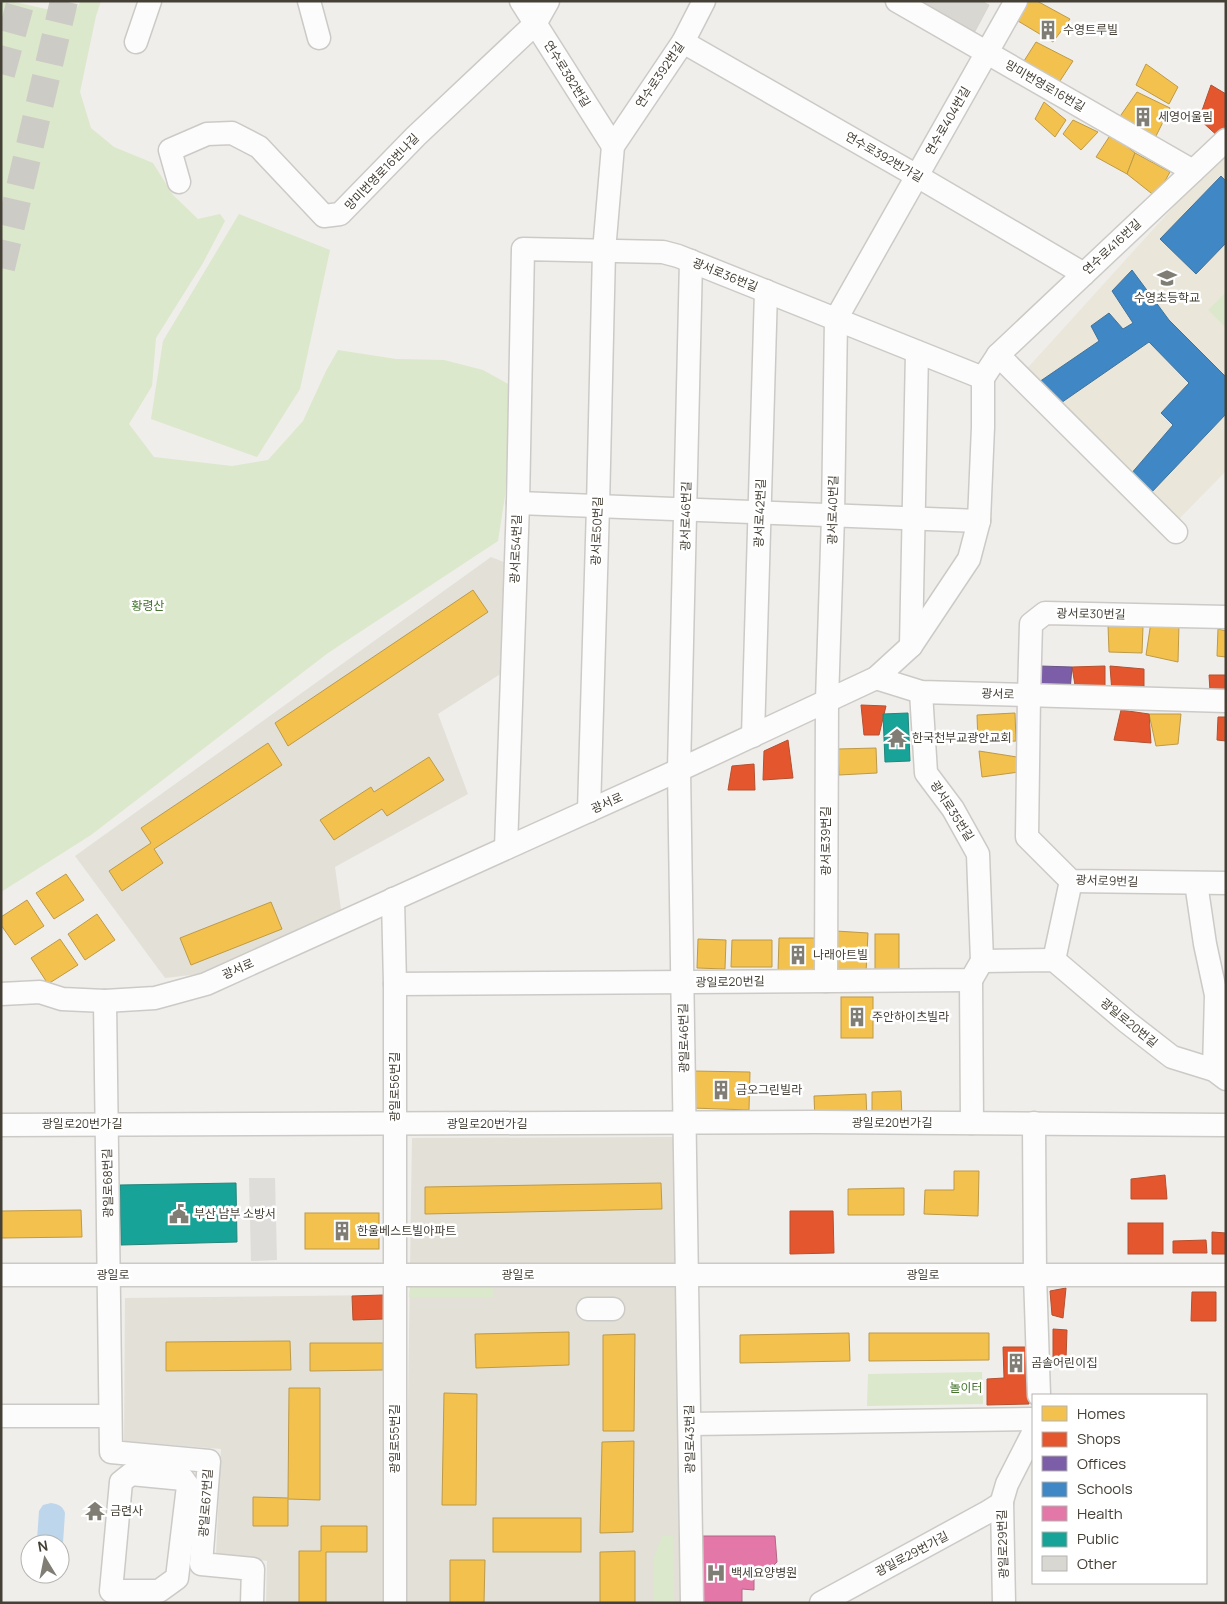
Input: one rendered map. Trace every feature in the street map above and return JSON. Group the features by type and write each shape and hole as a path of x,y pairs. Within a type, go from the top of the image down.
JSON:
{"street":[{"path":"136,42 150,1"},
{"path":"309,1 319,38"},
{"name":"연수로382번길","path":"521,1 612,146"},
{"name":"망미번영로16번나길","path":"180,182 170,150 207,134 232,133 258,147 324,216 340,214 416,136 535,24 548,1"},
{"name":"연수로392번길","path":"612,146 682,42 704,1"},
{"name":"망미번영로16번길","path":"897,1 1193,171"},
{"name":"연수로404번길","path":"836,319 1016,1"},
{"name":"연수로392번가길","path":"682,42 1084,274"},
{"name":"연수로416번길","path":"983,378 998,355 1226,140"},
{"name":"광서로50번길","path":"589,811 604,251 612,146"},
{"name":"광서로36번길","path":"523,250 663,252 691,261 983,378"},
{"name":"광서로54번길","path":"506,848 518,503 523,250"},
{"name":"광서로46번길","path":"680,770 691,261"},
{"name":"광서로42번길","path":"753,736 766,291"},
{"name":"광서로40번길","path":"826,701 833,516 836,319"},
{"path":"911,646 917,352"},
{"path":"998,355 1176,532"},
{"path":"876,678 911,646 969,559 979,522 983,378"},
{"path":"518,503 979,522"},
{"name":"광서로30번길","path":"1029,695 1032,624 1045,613 1226,617"},
{"name":"광서로","path":"1,994 40,992 62,999 106,1001 155,998 206,984 680,770 876,678 921,692 1226,701"},
{"name":"광서로35번길","path":"921,692 926,773 953,809 978,854 977,971"},
{"name":"광서로9번길","path":"1029,695 1027,837 1072,881 1226,883"},
{"name":"광서로39번길","path":"826,701 826,981"},
{"name":"광일로46번길","path":"680,770 687,1275"},
{"path":"1054,960 1072,881"},
{"name":"광일로20번길","path":"394,984 826,981 977,971 1054,960 1126,1022 1172,1057 1220,1074 1216,995 1205,944 1196,883"},
{"name":"광일로56번길","path":"393,899 395,1275"},
{"path":"972,1123 977,971"},
{"name":"광일로68번길","path":"106,1001 108,1275"},
{"name":"광일로20번가길","path":"1,1125 685,1123 1226,1125"},
{"path":"1034,1123 1035,1275 1039,1394"},
{"name":"광일로","path":"1,1275 1226,1275"},
{"name":"광일로67번길","path":"108,1275 111,1452 209,1461 201,1564 253,1569 252,1603"},
{"name":"광일로55번길","path":"395,1275 396,1603"},
{"name":"광일로43번길","path":"687,1275 692,1603"},
{"path":"588,1309 613,1309"},
{"path":"1,1416 110,1416"},
{"path":"690,1424 1032,1419"},
{"name":"광일로29번길","path":"1004,1603 1002,1503 1007,1484 1032,1435"},
{"path":"131,1474 182,1479 188,1486 177,1578 159,1591 111,1590 121,1482 131,1474"},
{"name":"광일로29번가길","path":"821,1603 1002,1503"}],"shaded area":[{"name":"수영초등학교","path":"1226,149 1226,471 1175,523 1023,373"},
{"path":"491,557 504,562 502,673 438,714 468,794 335,867 342,916 208,973 165,978 75,856"},
{"path":"673,1137 683,1603 405,1603 412,1138"},
{"path":"249,1178 275,1178 277,1260 251,1261"},
{"path":"383,1295 383,1603 266,1603 267,1561 216,1554 221,1449 124,1441 125,1298"}],"green space":[{"name":"황령산","path":"1,1 10,1 73,15 81,1 101,1 80,92 91,128 114,147 153,163 173,195 198,219 220,214 225,221 203,263 156,338 152,386 129,424 154,457 232,466 268,460 303,421 338,350 396,359 444,360 483,370 512,386 505,496 498,541 328,653 91,835 1,892"},
{"path":"239,214 330,250 300,389 257,457 151,419 163,341"},
{"path":"1226,292 1226,328 1208,310"},
{"path":"412,1275 492,1275 493,1297 409,1297"},
{"name":"놀이터","path":"982,1372 983,1404 867,1406 868,1374"},
{"path":"662,1536 673,1536 674,1603 654,1603 654,1557"}],"water":[{"path":"56,1504 63,1509 65,1513 64,1534 37,1534 39,1511 43,1505"}],"building: Homes":[{"name":"수영트루빌","path":"1027,1 1037,1 1070,19 1053,42 1013,18"},
{"path":"1036,42 1073,61 1058,84 1024,61"},
{"path":"1146,64 1178,87 1169,104 1136,85"},
{"name":"세영어울림","path":"1137,92 1170,108 1154,140 1114,125"},
{"path":"1044,102 1066,120 1055,137 1035,119"},
{"path":"1073,120 1098,132 1081,150 1063,134"},
{"path":"1111,134 1135,153 1127,174 1096,157"},
{"path":"1135,153 1170,172 1156,197 1127,174"},
{"path":"473,590 488,612 288,746 275,723"},
{"path":"1151,622 1179,624 1178,662 1146,655"},
{"path":"1108,625 1143,627 1142,653 1109,652"},
{"path":"1218,629 1226,631 1226,657 1217,656"},
{"path":"1015,713 1016,741 978,743 977,715"},
{"path":"1149,714 1181,714 1178,744 1156,746"},
{"path":"268,743 282,765 154,849 163,863 122,891 109,871 151,843 141,828"},
{"path":"876,748 877,773 839,775 838,749"},
{"path":"979,751 1017,757 1019,772 982,777"},
{"path":"429,757 444,780 387,816 382,809 334,840 320,820 371,787 374,792"},
{"path":"66,874 84,900 54,919 36,893"},
{"path":"27,900 44,926 15,945 1,925 1,917"},
{"path":"271,902 282,929 191,965 180,938"},
{"path":"97,914 115,940 85,960 68,934"},
{"path":"836,931 868,933 866,973 834,971"},
{"path":"875,934 899,934 899,974 875,974"},
{"name":"나래아트빌","path":"779,938 818,938 817,973 778,972"},
{"path":"60,939 78,965 48,984 31,958"},
{"path":"698,939 726,940 725,969 697,968"},
{"path":"732,940 772,940 772,967 731,967"},
{"name":"주안하이츠빌라","path":"841,997 873,997 873,1038 841,1038"},
{"name":"금오그린빌라","path":"693,1071 750,1072 749,1110 692,1108"},
{"path":"901,1091 902,1119 872,1120 872,1092"},
{"path":"866,1094 867,1121 815,1122 814,1096"},
{"path":"954,1171 979,1171 978,1216 924,1214 925,1190 954,1190"},
{"path":"661,1183 662,1209 425,1214 425,1187"},
{"path":"904,1188 904,1215 848,1215 848,1189"},
{"path":"81,1210 82,1237 1,1238 1,1211"},
{"name":"한울베스트빌아파트","path":"305,1213 379,1213 379,1249 305,1249"},
{"path":"569,1332 569,1365 476,1368 475,1334"},
{"path":"849,1333 850,1361 740,1363 740,1335"},
{"path":"869,1333 989,1333 989,1360 869,1361"},
{"path":"635,1334 634,1431 603,1431 603,1335"},
{"path":"290,1341 291,1370 166,1371 166,1342"},
{"path":"310,1343 383,1343 383,1370 310,1371"},
{"path":"289,1388 320,1388 320,1500 288,1499 288,1526 253,1526 253,1497 288,1498"},
{"path":"444,1393 477,1394 476,1505 442,1505"},
{"path":"634,1441 633,1532 600,1533 602,1442"},
{"path":"493,1518 581,1518 581,1552 493,1552"},
{"path":"321,1526 367,1526 367,1552 326,1552 326,1603 299,1603 299,1551 321,1551"},
{"path":"635,1551 635,1603 600,1603 600,1552"},
{"path":"450,1560 485,1560 484,1603 450,1603"}],"building: Shops":[{"path":"1211,85 1226,94 1226,133 1221,139 1199,119"},
{"path":"1105,666 1105,691 1076,691 1072,667"},
{"path":"1110,666 1144,669 1144,696 1112,693"},
{"path":"1209,675 1226,675 1226,692 1210,691"},
{"path":"861,705 886,706 879,735 864,735"},
{"path":"1121,710 1149,714 1151,743 1114,740"},
{"path":"1218,717 1226,717 1226,741 1217,740"},
{"path":"788,740 793,778 763,780 764,751"},
{"path":"754,764 755,790 728,790 732,766"},
{"path":"1165,1175 1167,1199 1131,1199 1131,1179"},
{"path":"790,1211 833,1211 834,1253 790,1254"},
{"path":"1128,1223 1163,1223 1163,1254 1128,1254"},
{"path":"1212,1232 1226,1233 1226,1254 1212,1254"},
{"path":"1206,1240 1207,1253 1173,1253 1173,1241"},
{"path":"1066,1288 1063,1318 1052,1315 1050,1291"},
{"path":"1192,1292 1216,1292 1216,1321 1191,1321"},
{"path":"383,1295 384,1319 353,1320 352,1296"},
{"path":"1053,1329 1067,1330 1066,1359 1053,1357"},
{"name":"곰솔어린이집","path":"1003,1347 1028,1347 1029,1404 987,1405 987,1379 1004,1378"}],"building: Offices":[{"path":"1040,666 1072,667 1070,691 1037,690"}],"building: Schools":[{"path":"1221,176 1226,181 1226,243 1196,274 1160,239"},
{"path":"1132,270 1169,320 1226,377 1226,414 1150,494 1130,475 1173,425 1161,413 1189,383 1149,342 1058,405 1039,382 1099,341 1091,326 1109,313 1123,329 1133,323 1112,291"}],"building: Health":[{"path":"697,1536 775,1536 777,1562 764,1575 754,1575 754,1590 742,1589 742,1603 698,1603"}],"building: Public":[{"name":"한국천부교광안교회","path":"908,713 910,761 885,762 883,714"},
{"name":"부산 남부 소방서","path":"236,1183 237,1242 121,1245 120,1185"}],"building: Other":[{"path":"926,1 981,1 989,5 973,35 923,7"}],"tunnel":[{"path":"1,74 21,1"},
{"path":"1,268 64,1"}],"place":[{"name":"수영트루빌","path":"1048,30"},
{"name":"세영어울림","path":"1143,117"},
{"name":"수영초등학교","path":"1167,278"},
{"name":"한국천부교광안교회","path":"897,738"},
{"name":"나래아트빌","path":"798,955"},
{"name":"주안하이츠빌라","path":"857,1017"},
{"name":"금오그린빌라","path":"721,1090"},
{"name":"부산 남부 소방서","path":"179,1214"},
{"name":"한울베스트빌아파트","path":"342,1231"},
{"name":"곰솔어린이집","path":"1016,1363"},
{"name":"금련사","path":"95,1511"},
{"name":"백세요양병원","path":"716,1573"}]}
